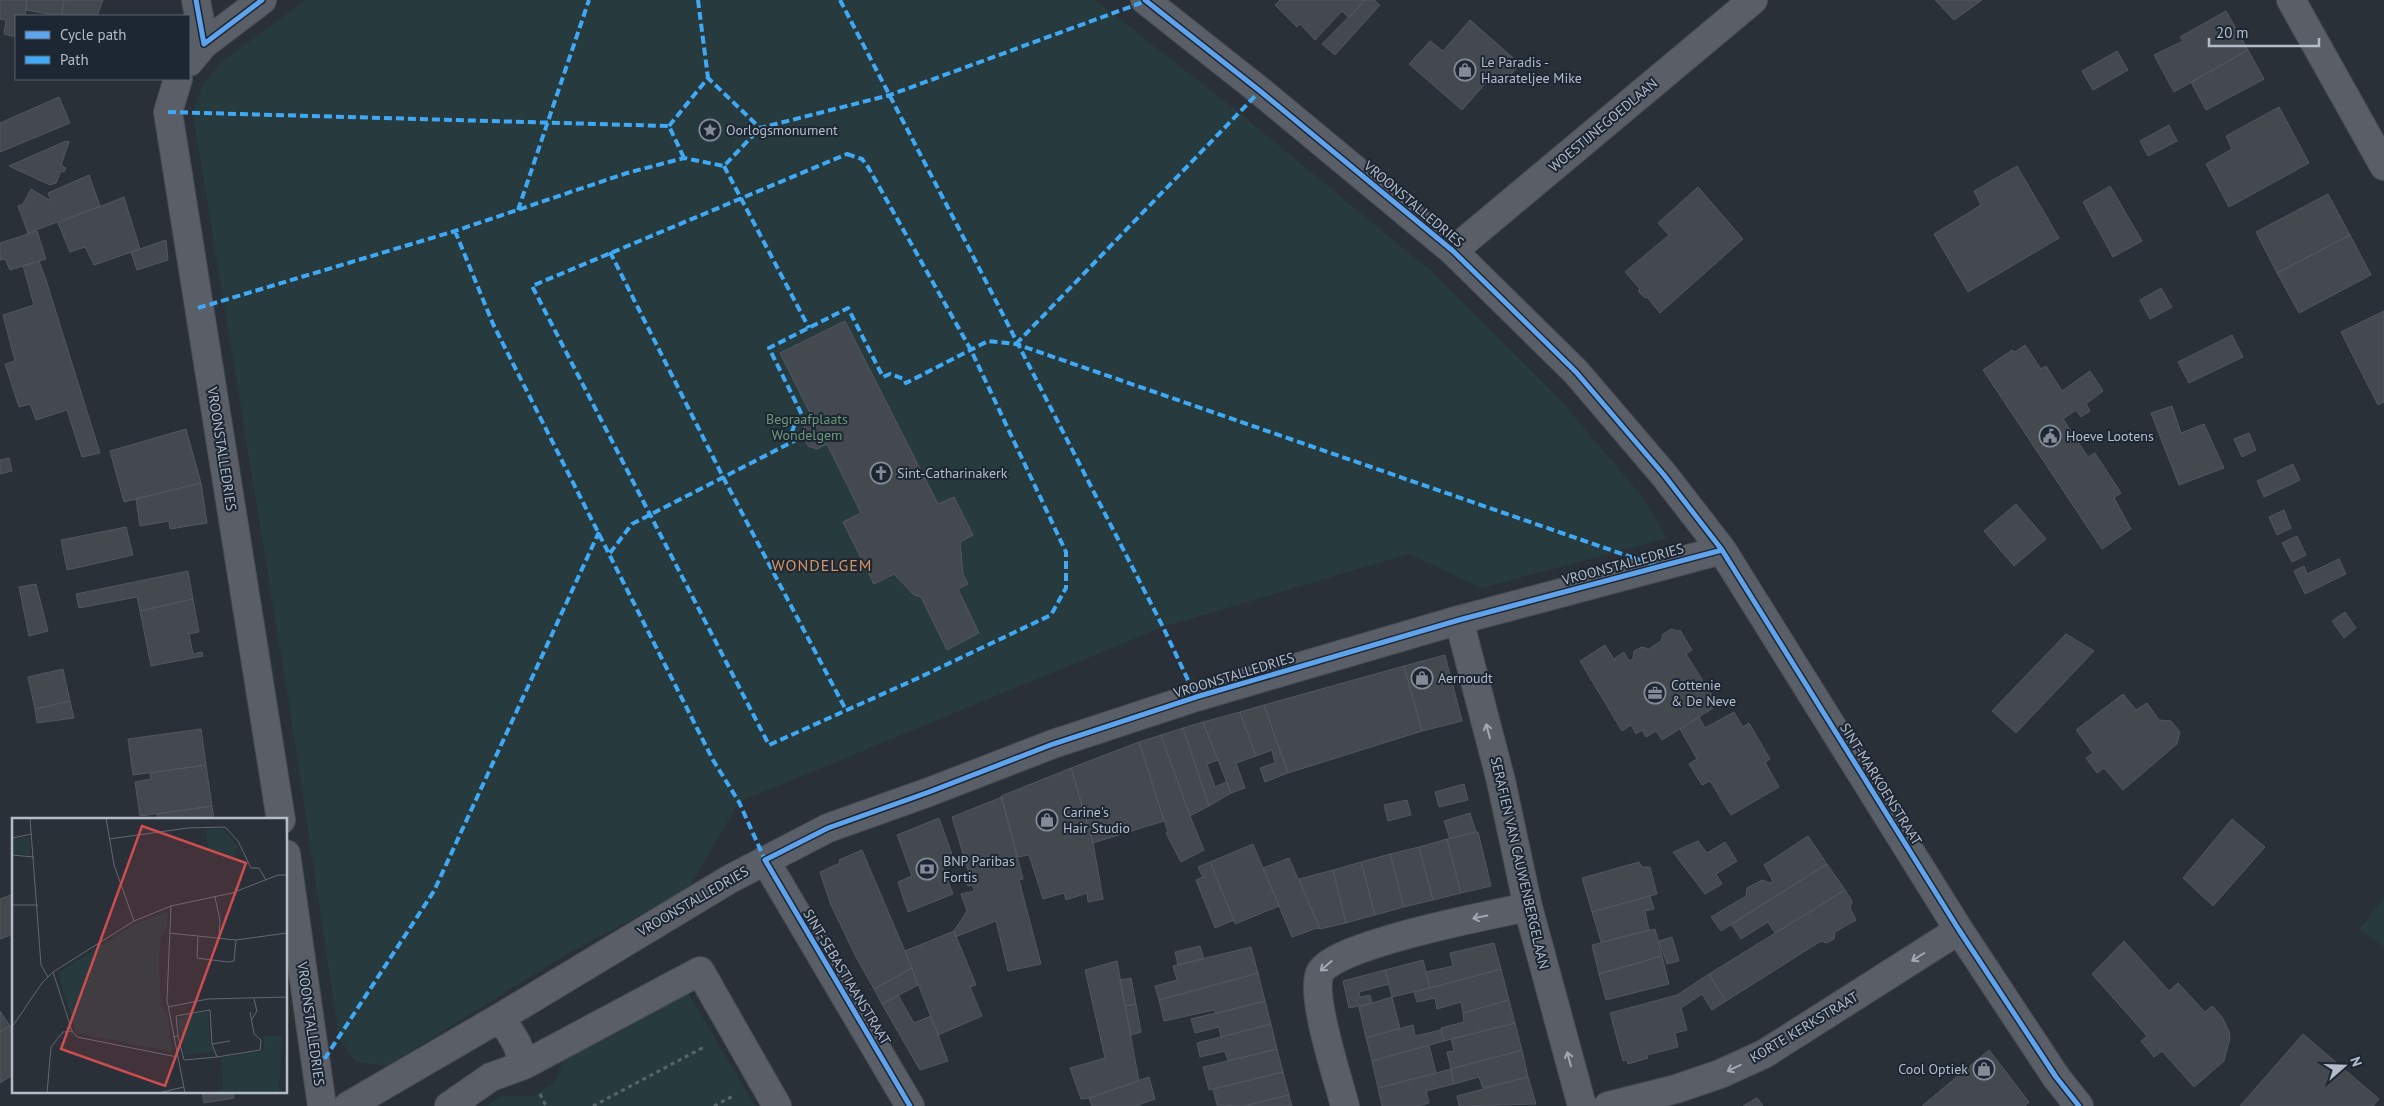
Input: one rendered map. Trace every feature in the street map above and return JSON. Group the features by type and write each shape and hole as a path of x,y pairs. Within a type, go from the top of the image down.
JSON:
{"street":[{"path":"196,0 196,53"},
{"path":"196,53 262,0"},
{"name":"VROONSTALLEDRIES","path":"1145,0 1260,91 1453,251 1576,372 1664,475"},
{"name":"WOESTIJNEGOEDLAAN","path":"1453,251 1753,0"},
{"path":"2291,0 2384,166"},
{"name":"VROONSTALLEDRIES","path":"178,80 168,112 281,818"},
{"name":"SINT-MARKOENSTRAAT","path":"1664,475 1722,550 1959,930 2056,1077 2080,1106"},
{"name":"VROONSTALLEDRIES","path":"348,1106 501,1018 730,879 828,828 929,792 1053,744 1196,697 1459,620 1722,550"},
{"name":"SERAFIEN VAN CAUWENBERGELAAN","path":"1459,620 1501,782 1528,907 1582,1106"},
{"name":"SINT-SEBASTIAANSTRAAT","path":"765,860 910,1106"},
{"name":"VROONSTALLEDRIES","path":"288,868 322,1106"},
{"path":"1345,1106 1320,1009 1317,988 1320,971 1332,960 1350,952 1436,927 1528,907"},
{"name":"KORTE KERKSTRAAT","path":"1608,1106 1676,1089 1720,1074 1764,1054 1959,930"},
{"path":"449,1106 491,1077 524,1065 700,971 777,1106"},
{"path":"501,1018 517,1044 524,1065"}],"path":[{"path":"593,1106 704,1047"},
{"path":"714,1106 733,1096"}],"green space":[{"name":"Begraafplaats Wondelgem","path":"306,0 1095,0 1241,114 1433,273 1554,393 1641,495 1667,538 1482,588 1409,554 1163,627 739,802 688,889 564,956 387,1066 356,1062 339,1038 291,716 193,114 202,86 221,62"},
{"path":"2384,898 2384,947 2359,929"},
{"path":"687,991 755,1106 487,1106 501,1096 533,1096 551,1085 560,1073 563,1060"}],"building":[{"path":"0,0 27,0 25,15 15,15 15,37 4,34 6,20 0,19"},
{"path":"27,0 64,0 61,15 26,10"},
{"path":"64,0 103,0 97,15 62,15"},
{"path":"1280,0 1365,0 1349,18 1342,11 1315,40 1300,24 1297,27 1275,5"},
{"path":"1365,0 1374,0 1380,5 1335,55 1322,44"},
{"path":"1935,0 1982,0 1954,20"},
{"path":"2226,11 2248,50 2174,92 2154,55 2183,41 2180,37"},
{"name":"Le Paradis - Haarateljee Mike","path":"1470,20 1520,64 1502,85 1491,77 1462,110 1409,64 1430,41 1443,51"},
{"path":"2248,50 2264,79 2206,110 2191,82"},
{"path":"2117,51 2128,70 2093,90 2082,71"},
{"path":"59,97 70,123 0,152 0,123"},
{"path":"2279,107 2309,163 2229,207 2206,164 2232,149 2226,136"},
{"path":"2169,125 2177,141 2148,156 2140,141"},
{"path":"66,141 69,142 61,165 66,168 64,172 61,171 56,183 50,185 9,166"},
{"path":"2017,166 2059,238 1968,292 1934,234 1981,205 1974,191"},
{"path":"89,175 100,206 28,233 18,206 23,204 31,189 51,201 48,193"},
{"path":"2110,186 2142,241 2113,257 2083,202"},
{"path":"1698,187 1743,239 1660,313 1647,297 1645,298 1638,291 1640,289 1625,272 1669,235 1658,223"},
{"path":"2328,194 2350,235 2277,273 2256,232"},
{"path":"124,197 140,249 94,265 85,247 70,252 58,223"},
{"path":"37,231 46,259 10,270 5,259 0,260 0,243"},
{"path":"2350,235 2371,275 2299,313 2277,273"},
{"path":"166,240 168,260 137,270 131,252"},
{"path":"39,261 100,453 82,457 67,410 36,420 30,404 19,407 5,364 15,361 3,315 34,305 23,266"},
{"path":"2161,288 2172,307 2150,319 2140,300"},
{"path":"2384,311 2384,402 2378,405 2341,332"},
{"name":"Sint-Catharinakerk","path":"845,321 938,504 954,497 973,535 960,542 963,574 968,584 958,589 979,633 947,650 921,597 914,595 894,574 874,584 843,522 861,513 827,444 817,449 808,446 802,435 805,425 814,421 780,353"},
{"path":"2232,335 2243,357 2189,383 2178,362"},
{"name":"Hoeve Lootens","path":"2025,345 2041,369 2046,366 2062,391 2090,371 2103,391 2086,404 2090,411 2081,417 2076,410 2063,419 2088,457 2095,453 2121,493 2114,498 2131,529 2102,549 1983,370 2012,350 2015,352"},
{"path":"2172,406 2181,433 2204,424 2224,468 2179,485 2151,413"},
{"path":"186,429 201,483 124,502 110,451"},
{"path":"2249,433 2256,450 2242,457 2234,439"},
{"path":"9,458 12,471 0,474 0,460"},
{"path":"2293,464 2300,480 2264,497 2257,481"},
{"path":"201,483 207,523 170,529 169,521 140,526 136,499"},
{"path":"2016,504 2046,539 2014,566 1984,531"},
{"path":"2284,510 2291,528 2277,535 2269,517"},
{"path":"126,527 133,555 67,570 61,540"},
{"path":"2297,536 2306,555 2292,562 2282,543"},
{"path":"2339,559 2346,574 2305,594 2294,571 2304,566 2307,574"},
{"path":"188,571 193,599 140,611 137,597 79,608 76,594"},
{"path":"36,584 48,631 29,636 19,587"},
{"path":"193,599 199,632 189,634 193,654 202,652 203,656 151,666 140,611"},
{"path":"2345,612 2356,628 2344,638 2332,621"},
{"name":"Cottenie & De Neve","path":"1671,629 1680,630 1692,650 1686,654 1718,705 1662,740 1656,731 1646,737 1642,730 1636,734 1631,725 1622,731 1580,661 1605,645 1615,661 1615,658 1624,652 1629,661 1633,659 1634,651 1642,647 1649,649 1661,641 1663,634"},
{"path":"2066,634 2094,651 2016,733 1992,711"},
{"path":"1445,655 1462,721 1422,731 1404,666"},
{"path":"1404,666 1422,731 1288,773 1264,705"},
{"path":"63,669 70,701 35,709 28,677"},
{"path":"2123,694 2136,710 2147,703 2159,720 2171,721 2180,732 2177,744 2123,790 2104,768 2097,773 2086,758 2093,753 2076,730"},
{"path":"70,701 74,718 37,723 35,709"},
{"path":"1264,705 1288,773 1265,782 1260,768 1275,763 1272,750 1256,756 1240,712"},
{"path":"1240,712 1256,756 1236,763 1245,788 1231,793 1203,722"},
{"path":"1734,712 1743,727 1749,723 1770,759 1765,762 1779,787 1731,815 1710,781 1702,785 1689,764 1697,759 1680,729 1699,717 1705,728"},
{"path":"1203,722 1218,760 1207,764 1215,787 1226,782 1231,793 1209,806 1183,728"},
{"path":"1183,728 1209,806 1190,816 1161,735"},
{"path":"201,729 206,765 133,775 128,739"},
{"path":"1161,735 1204,850 1181,862 1166,833 1168,832 1139,742"},
{"path":"1139,742 1164,821 1093,843 1071,768"},
{"path":"206,765 212,806 140,816 135,782 151,779 150,773"},
{"name":"Carine's Hair Studio","path":"1071,768 1093,843 1103,899 1088,902 1087,893 1066,900 1064,893 1043,899 1029,855 1017,857 1001,796"},
{"path":"1464,784 1468,800 1439,807 1435,792"},
{"path":"1002,797 1023,879 1019,880 1041,964 1008,971 996,921 955,937 954,931 967,911 961,894 975,891 972,885 968,886 965,879 970,877 952,817"},
{"path":"1407,800 1411,815 1388,821 1384,805"},
{"path":"212,806 214,818 158,818 157,814"},
{"path":"1470,813 1476,832 1450,839 1444,821"},
{"name":"BNP Paribas Fortis","path":"939,818 954,860 941,863 953,894 908,912 898,882 912,876 897,835"},
{"path":"2232,819 2265,847 2213,906 2183,878"},
{"path":"1478,832 1491,886 1461,893 1447,839"},
{"path":"1808,836 1827,864 1721,931 1711,917 1746,896 1747,888 1762,880 1770,883 1773,881 1764,865"},
{"path":"1447,839 1461,893 1433,900 1419,847"},
{"path":"1698,841 1707,853 1725,842 1737,861 1716,874 1722,884 1705,894 1673,852"},
{"path":"1253,844 1279,906 1235,924 1210,862"},
{"path":"1419,847 1433,900 1404,907 1390,854"},
{"path":"862,850 912,968 874,989 831,905 820,872 840,863 839,860"},
{"path":"1390,854 1404,907 1375,915 1361,862"},
{"path":"1289,858 1320,929 1317,928 1292,937 1263,868"},
{"path":"1210,862 1234,920 1215,928 1196,880 1203,877 1198,867"},
{"path":"1361,862 1375,915 1346,923 1333,870"},
{"path":"1639,862 1642,867 1650,867 1657,894 1592,912 1582,878"},
{"path":"1827,864 1845,890 1775,933 1768,922 1741,939 1731,924"},
{"path":"1333,870 1346,923 1320,929 1299,879"},
{"path":"1845,890 1852,901 1850,908 1856,920 1835,932 1834,939 1827,943 1821,941 1726,1001 1709,974"},
{"path":"12,895 12,935 0,939 0,899"},
{"path":"1650,896 1654,909 1645,911 1649,930 1601,942 1592,912"},
{"path":"1655,929 1662,956 1599,974 1592,945"},
{"path":"954,931 976,985 970,987 982,1016 938,1035 905,951"},
{"path":"1672,937 1679,961 1667,964 1659,941"},
{"path":"2124,941 2169,991 2178,983 2205,1012 2212,1006 2222,1017 2229,1031 2230,1038 2224,1061 2194,1087 2162,1051 2154,1057 2141,1041 2147,1036 2092,974"},
{"path":"1494,943 1501,969 1430,988 1426,972 1453,966 1450,953"},
{"path":"1200,946 1204,959 1178,965 1175,952"},
{"path":"1251,947 1258,973 1159,1000 1155,986 1177,980 1173,966"},
{"path":"1662,956 1669,984 1606,1000 1599,974"},
{"path":"1423,960 1430,988 1392,997 1385,970"},
{"path":"1117,961 1139,1081 1081,1099 1070,1068 1105,1058 1085,970"},
{"path":"912,968 918,985 882,1004 874,989"},
{"path":"1501,969 1509,1000 1463,1013 1461,1002 1437,1009 1435,998 1417,1002 1414,992"},
{"path":"1385,970 1389,984 1359,992 1360,997 1370,995 1372,1003 1349,1008 1343,981"},
{"path":"1258,973 1265,1001 1216,1014 1214,1010 1164,1021 1159,1000"},
{"path":"1709,974 1726,1001 1712,1010 1702,994 1681,1008 1687,1030 1675,1033 1678,1047 1647,1055 1648,1058 1628,1064 1627,1060 1623,1061 1610,1013 1677,995"},
{"path":"1131,978 1136,1004 1125,1006 1120,980"},
{"path":"898,995 914,1023 931,1016 948,1061 920,1070 882,1004"},
{"path":"1392,997 1400,1028 1366,1038 1359,1007"},
{"path":"1509,1000 1515,1023 1444,1041 1441,1028 1464,1022 1463,1013"},
{"path":"1265,1001 1271,1024 1221,1037 1219,1027 1195,1033 1191,1019"},
{"path":"1136,1004 1141,1032 1131,1035 1125,1006"},
{"path":"0,1011 10,1026 0,1032"},
{"path":"1515,1023 1522,1050 1451,1069 1447,1052 1454,1051 1451,1039"},
{"path":"1271,1024 1277,1049 1228,1061 1225,1051 1200,1057 1197,1043"},
{"path":"12,1025 12,1075 0,1083 0,1032"},
{"path":"1413,1025 1415,1036 1441,1030 1444,1041 1372,1061 1366,1038"},
{"path":"2303,1034 2379,1099 2373,1106 2240,1106"},
{"path":"1429,1045 1436,1073 1378,1088 1372,1061"},
{"path":"1277,1049 1283,1072 1209,1090 1203,1067"},
{"path":"1522,1050 1528,1077 1483,1088 1479,1077 1454,1084 1451,1069"},
{"name":"Cool Optiek","path":"1989,1050 2029,1102 2025,1106 1922,1106"},
{"path":"1451,1069 1454,1084 1426,1091 1429,1103 1418,1106 1382,1106 1378,1088"},
{"path":"1283,1072 1289,1095 1243,1106 1217,1105 1213,1089"},
{"path":"1149,1077 1155,1099 1136,1106 1092,1106 1089,1098"},
{"path":"1528,1077 1536,1104 1459,1106 1457,1096"},
{"path":"202,1094 233,1094 234,1098 204,1103"},
{"path":"1289,1095 1292,1106 1243,1106"},
{"path":"1757,1098 1763,1106 1743,1106"}],"marked path":[{"path":"518,210 589,0"},
{"path":"698,0 708,78"},
{"path":"840,0 1163,627 1196,697"},
{"path":"198,308 455,231 627,173 684,158 724,166 760,128 890,95 1146,1"},
{"path":"669,126 708,78 760,128"},
{"path":"1016,344 1260,91"},
{"path":"168,112 669,126 684,158"},
{"path":"847,154 862,159 868,167 971,350 1066,552 1066,588 1051,615 916,679 769,745 532,286 847,154"},
{"path":"724,166 809,328"},
{"path":"455,231 493,324 713,760 739,802 765,860"},
{"path":"610,252 723,477 846,710"},
{"path":"610,553 632,524 794,441 791,435 796,420 803,417 769,348 848,308 883,377 890,374 904,379 906,383 988,341 1016,344 1657,566"},
{"path":"318,1069 434,891 599,532"}],"cycle path":[{"path":"196,0 204,44 262,0"},
{"path":"1145,0 1260,91 1453,251 1576,372 1664,475 1722,550 1959,930 2056,1077 2079,1106"},
{"path":"910,1106 765,860 828,828 929,792 1053,744 1196,697 1459,620 1722,550"}],"place":[{"name":"Le Paradis - Haarateljee Mike","path":"1465,70"},
{"name":"Oorlogsmonument","path":"710,130"},
{"name":"Hoeve Lootens","path":"2050,436"},
{"name":"Sint-Catharinakerk","path":"881,473"},
{"name":"Aernoudt","path":"1422,678"},
{"name":"Cottenie & De Neve","path":"1655,693"},
{"name":"Carine's Hair Studio","path":"1047,820"},
{"name":"BNP Paribas Fortis","path":"927,869"},
{"name":"Cool Optiek","path":"1984,1069"}],"district":[{"name":"WONDELGEM","path":"822,565"}]}
